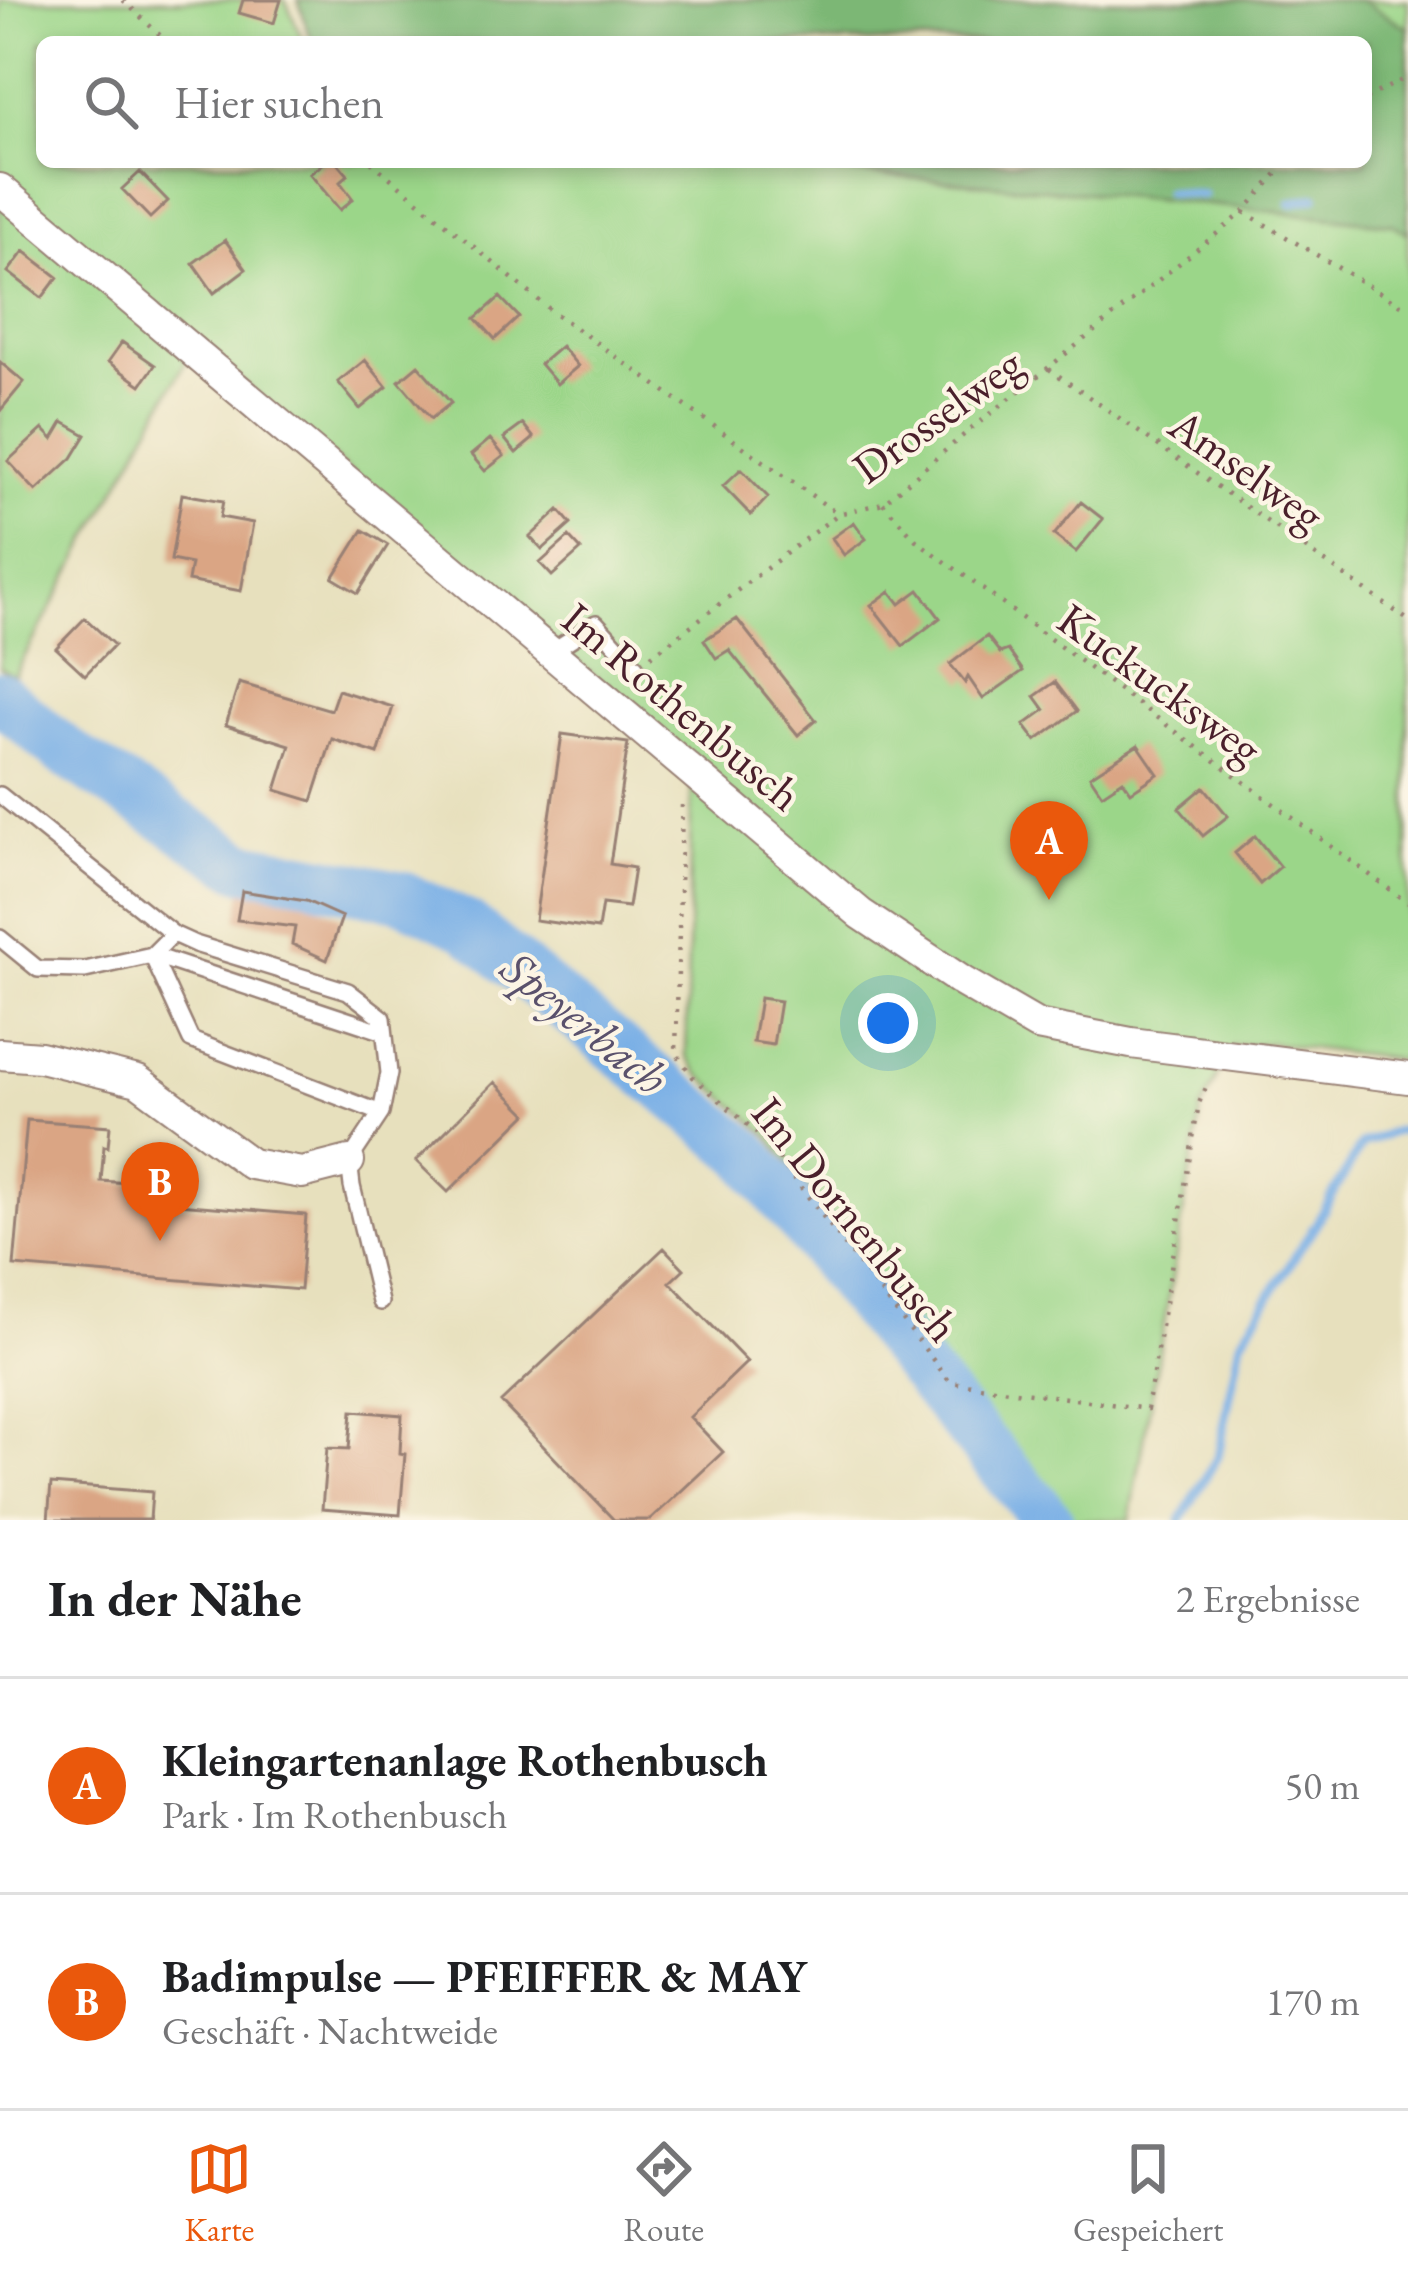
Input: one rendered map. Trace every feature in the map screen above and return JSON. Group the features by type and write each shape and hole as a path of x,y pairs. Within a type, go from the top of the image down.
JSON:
{"street":[{"name":"Im Rothenbusch","path":"0,188 861,914 963,982 1037,1025 1131,1043 1408,1078"},
{"path":"0,1054 40,1057 139,1082 251,1164 302,1173 349,1161"}],"lane":[{"path":"549,653 596,622 636,668"},
{"path":"0,795 173,934 348,991 383,1018 389,1073 381,1113 349,1161 380,1302"},
{"path":"152,955 173,934"},
{"path":"0,938 38,969 86,970 152,955 384,1032"},
{"path":"152,955 191,1040 381,1113"}],"path":[{"path":"123,0 160,36"},
{"path":"1372,95 1408,77"},
{"path":"378,168 553,312 838,514"},
{"name":"Drosselweg","path":"636,668 838,514 883,503 1244,212 1281,168"},
{"path":"1244,212 1408,309"},
{"name":"Amselweg","path":"1049,369 1408,620"},
{"name":"Kuckucksweg","path":"883,503 916,540 1408,903"},
{"name":"Im Dornenbusch","path":"683,763 676,1053 693,1077 763,1138 950,1382 1147,1409 1199,1102 1220,1054"}],"green space":[{"path":"0,0 285,0 301,36 36,36 36,168 797,168 1058,190 1300,168 1372,168 1372,36 322,36 313,0 1408,0 1408,1061 1270,1043 1232,1046 1201,1110 1130,1520 1071,1520 955,1379 768,1135 700,1075 686,1055 692,757 196,343 14,676 0,668"},
{"path":"298,0 1361,0 1408,28 1408,233 1391,224 797,168 1372,168 1372,36 310,36"}],"building":[{"path":"243,0 281,0 274,23 239,13"},
{"path":"318,168 342,168 348,175 340,182 353,199 340,210 310,174"},
{"path":"140,172 168,201 150,218 122,189"},
{"path":"225,240 246,269 214,293 193,263"},
{"path":"24,251 58,277 42,298 8,272"},
{"path":"500,297 519,317 495,339 476,318"},
{"path":"122,342 155,365 141,385 108,362"},
{"path":"561,346 578,366 557,384 540,364"},
{"path":"365,360 387,387 360,409 338,382"},
{"path":"0,362 24,382 0,411"},
{"path":"418,365 451,403 431,419 399,381"},
{"path":"63,422 86,435 72,458 36,491 8,461 43,429 53,439"},
{"path":"523,424 534,438 516,453 504,438"},
{"path":"490,439 504,456 485,471 471,455"},
{"path":"741,469 768,497 751,515 723,486"},
{"path":"182,494 223,501 220,517 253,523 241,591 188,581 191,564 171,560"},
{"path":"1081,502 1103,519 1076,552 1054,535"},
{"path":"559,510 571,524 542,550 530,537"},
{"path":"854,522 866,539 844,555 832,538"},
{"path":"363,530 388,545 358,593 333,578"},
{"path":"569,537 581,550 552,576 540,563"},
{"path":"919,590 940,618 903,646 871,605 890,591 900,604"},
{"path":"85,618 114,645 85,675 56,648"},
{"path":"737,619 816,720 798,735 729,650 716,658 704,640"},
{"path":"987,636 1000,653 1008,650 1023,671 983,699 968,677 965,683 950,664"},
{"path":"1055,682 1077,711 1036,741 1024,725 1045,710 1035,696"},
{"path":"239,683 331,710 338,690 393,707 378,754 332,739 312,801 276,790 290,745 226,725"},
{"path":"562,734 628,743 610,864 634,868 628,907 602,904 598,929 535,920"},
{"path":"1138,745 1158,774 1131,792 1123,780 1102,794 1090,776"},
{"path":"1204,787 1228,816 1203,836 1179,808"},
{"path":"1255,836 1280,867 1260,884 1235,853"},
{"path":"242,891 306,901 342,917 327,960 292,944 295,927 237,920"},
{"path":"760,998 780,1001 773,1045 753,1042"},
{"path":"495,1082 527,1114 448,1192 416,1161"},
{"path":"27,1120 110,1126 101,1181 156,1185 154,1202 306,1215 300,1290 14,1266"},
{"path":"664,1248 684,1269 670,1282 747,1362 690,1417 723,1452 650,1520 614,1520 501,1402"},
{"path":"352,1411 402,1415 400,1453 405,1454 400,1515 322,1509 327,1448 349,1449"},
{"path":"51,1484 152,1492 150,1520 48,1520"}],"waterway":[{"path":"1167,192 1203,195"},
{"path":"1291,203 1316,197"},
{"name":"Speyerbach","path":"0,697 64,751 242,866 401,896 467,926 746,1153 1048,1520"},
{"path":"1181,1520 1218,1456 1241,1341 1362,1144 1395,1131 1408,1132"}],"place":[{"name":"Kleingartenanlage Rothenbusch","path":"1049,900"},
{"name":"Badimpulse — PFEIFFER & MAY","path":"160,1241"}]}
